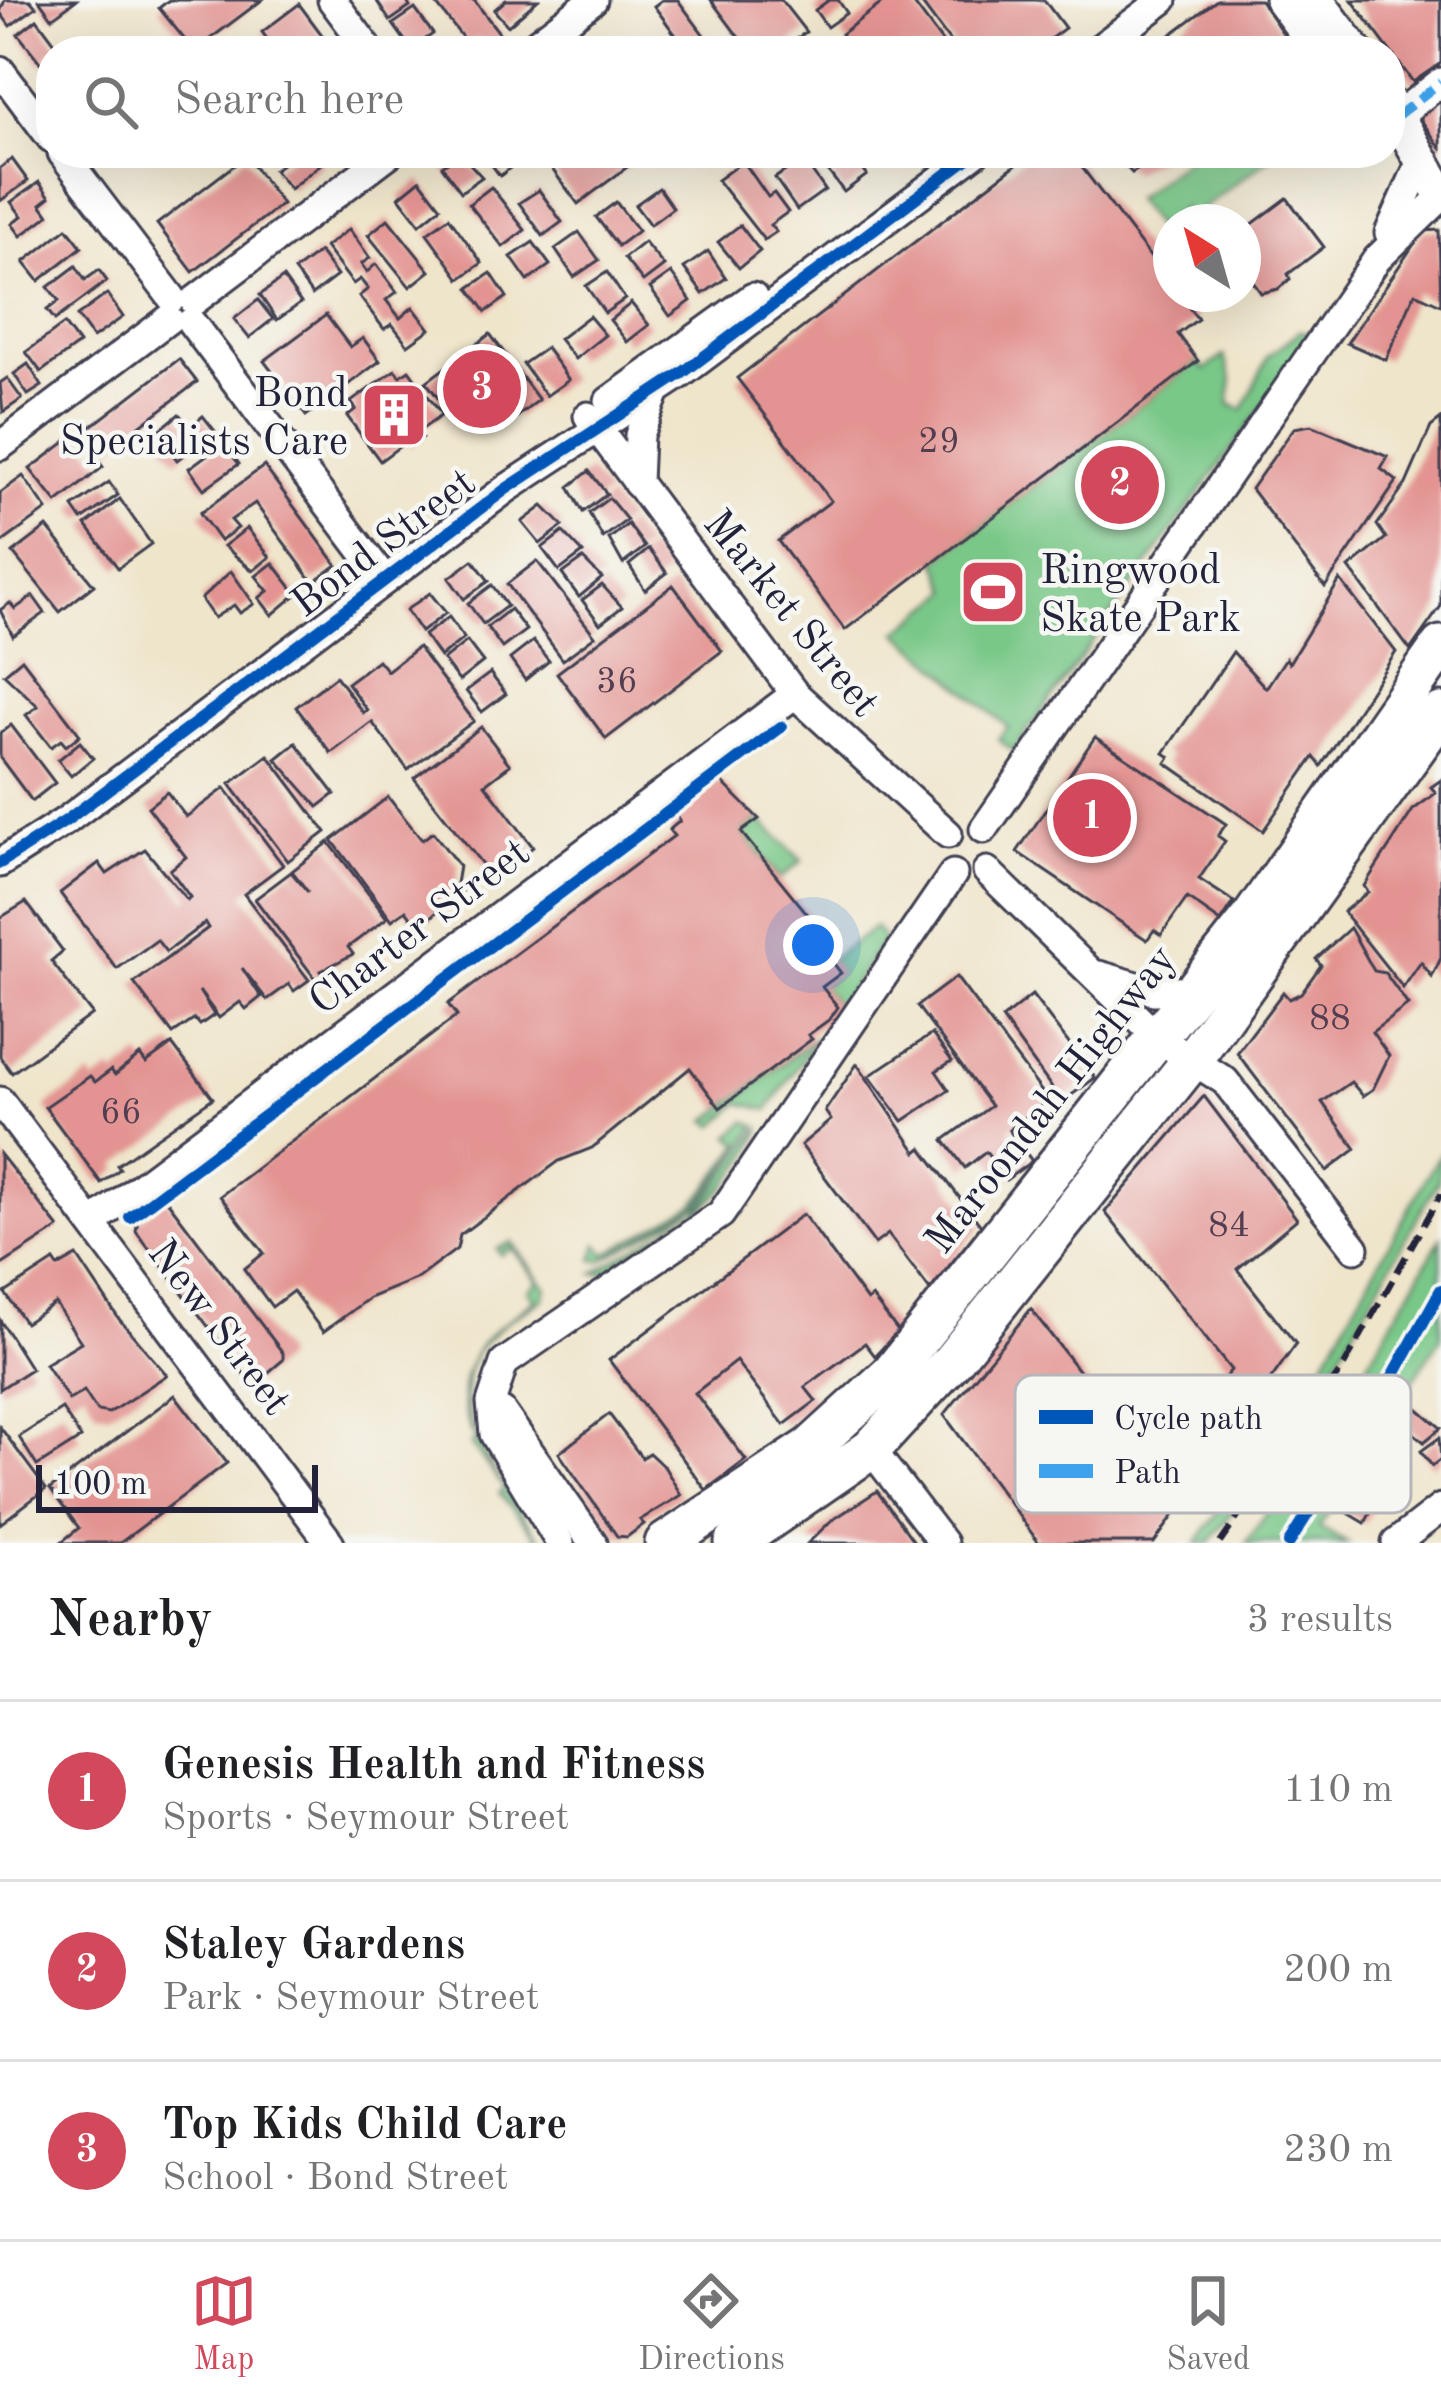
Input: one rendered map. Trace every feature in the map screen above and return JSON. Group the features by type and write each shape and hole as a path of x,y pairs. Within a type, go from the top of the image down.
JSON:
{"highway":[{"name":"Maroondah Highway","path":"665,1543 811,1448 864,1403 1057,1164 1176,1049 1196,989 1441,646"},
{"name":"Maroondah Highway","path":"734,1543 871,1449 953,1360 1176,1049 1441,713"},
{"path":"710,1543 797,1503"}],"main road":[{"path":"1282,0 1309,36"},
{"path":"1316,0 1343,36"},
{"path":"1405,142 1434,188"}],"street":[{"path":"332,0 359,36"},
{"path":"546,36 593,0"},
{"path":"1115,36 1162,0"},
{"path":"0,70 36,118"},
{"path":"1405,111 1441,82"},
{"path":"73,168 385,580"},
{"path":"0,446 370,168"},
{"name":"Bond Street","path":"0,863 67,820 926,168"},
{"name":"Bond Street","path":"593,423 656,391 955,168"},
{"path":"984,829 1377,259 1434,188"},
{"path":"637,483 638,435 656,391"},
{"name":"Market Street","path":"593,423 795,694 948,834"},
{"name":"Charter Street","path":"92,1223 795,694"},
{"name":"Bond Street","path":"0,881 67,820"},
{"path":"962,826 984,829 996,849 987,871 975,878 953,874 943,859 948,834 962,826"},
{"path":"987,871 1089,972 1176,1049 1231,1088 1355,1248"},
{"path":"560,1543 494,1434 497,1373 513,1353 721,1214 953,874"},
{"path":"1089,972 1154,992 1196,989"},
{"name":"New Street","path":"0,1101 330,1543"},
{"path":"493,1392 552,1490 593,1543"},
{"path":"871,1449 943,1543"},
{"path":"1396,1543 1441,1508"}],"green space":[{"path":"1174,168 1256,168 1209,204 1153,204 1153,224 1134,199"},
{"path":"1300,331 1308,333 1309,342 1013,751 998,739 1008,727 898,632 950,591 937,560 1198,361 1205,370 1224,356 1232,380 1229,404 1243,410 1268,356"},
{"path":"759,819 802,861 781,878 741,832"},
{"path":"875,927 884,939 838,1007 822,987 840,973 830,960"},
{"path":"817,1038 768,1110 740,1103 715,1126 708,1120"},
{"path":"747,1121 757,1126 698,1206 601,1261 593,1260 598,1244 606,1254 695,1204 741,1144 731,1136"},
{"path":"760,1129 738,1171 691,1220 637,1260 594,1273 698,1211"},
{"path":"1441,1151 1438,1181 1328,1375 1315,1375"},
{"path":"1441,1238 1441,1337 1411,1384 1411,1375 1361,1375"},
{"path":"512,1242 546,1288 543,1298 506,1322 535,1300 528,1290 538,1281 512,1248 501,1255 497,1249"},
{"path":"477,1352 469,1367 466,1393 470,1420 495,1473 542,1543 499,1493 504,1488 471,1444 476,1440 466,1416 463,1395 465,1375 473,1358"},
{"path":"1218,1513 1231,1513 1209,1543 1197,1543"},
{"path":"1267,1513 1328,1513 1319,1527 1347,1543 1246,1543"}],"building":[{"path":"5,0 30,0 36,7 10,26 0,12"},
{"path":"39,0 76,0 52,18"},
{"path":"169,0 262,0 214,36 182,36 159,8"},
{"path":"376,0 406,0 410,7 390,21"},
{"path":"433,0 474,0 501,36 461,36"},
{"path":"506,0 538,0 508,26 494,10"},
{"path":"662,0 678,0 705,36 676,36 654,6"},
{"path":"711,0 781,0 806,32 801,36 738,36"},
{"path":"838,0 847,13 827,27 815,10"},
{"path":"886,0 911,0 938,36 842,36"},
{"path":"919,0 1044,0 1065,28 1054,36 946,36"},
{"path":"1217,0 1260,0 1285,36 1169,36"},
{"path":"1352,0 1441,0 1441,63 1413,82 1405,71 1405,36 1379,36"},
{"path":"299,4 323,36 265,36 262,32"},
{"path":"415,9 433,34 402,36 393,24"},
{"path":"37,19 50,36 36,36 36,57 18,34"},
{"path":"1441,94 1441,148 1421,120 1422,108"},
{"path":"12,159 28,181 0,201 0,168"},
{"path":"230,168 255,168 282,204 193,272 157,224"},
{"path":"277,168 316,168 290,189"},
{"path":"443,168 474,168 482,177 461,192"},
{"path":"551,168 626,168 578,204"},
{"path":"733,168 748,168 768,197 774,193 788,212 770,225 776,232 764,240 717,180"},
{"path":"790,168 809,168 825,190 797,210 775,178"},
{"path":"826,168 862,168 867,175 844,192"},
{"path":"1011,168 1082,168 1153,260 1153,312 1192,312 1198,319 1178,334 1198,361 845,630 778,541 831,501 737,378"},
{"path":"420,180 441,207 420,224 399,197"},
{"path":"39,182 50,197 41,204 49,215 21,236 12,224 22,216 11,202"},
{"path":"491,187 525,230 503,247 469,204"},
{"path":"659,188 673,208 650,225 635,205"},
{"path":"539,190 562,222 543,236 519,203"},
{"path":"1287,198 1324,247 1288,274 1290,279 1278,289 1261,293 1261,218"},
{"path":"616,202 638,231 618,246 596,217"},
{"path":"449,217 482,263 460,279 427,233"},
{"path":"388,219 430,271 410,287 368,235"},
{"path":"740,225 760,251 739,268 718,242"},
{"path":"67,228 82,247 39,281 24,262"},
{"path":"349,229 370,258 361,264 367,272 376,264 397,292 386,300 400,318 413,307 430,329 408,345 392,324 384,329 359,296 368,289 360,279 353,284 325,247"},
{"path":"1439,230 1441,305 1415,293 1386,360 1347,343 1423,231"},
{"path":"579,232 599,260 574,277 555,249"},
{"path":"533,242 550,265 528,281 511,257"},
{"path":"644,242 664,266 643,282 624,258"},
{"path":"708,251 726,278 703,294 684,268"},
{"path":"319,252 337,276 312,295 294,271"},
{"path":"76,266 85,280 99,270 107,281 55,320 47,310 59,301 48,287"},
{"path":"607,272 625,299 605,313 586,286"},
{"path":"491,273 507,297 486,312 469,288"},
{"path":"671,273 691,301 670,316 650,288"},
{"path":"283,278 301,303 277,320 260,295"},
{"path":"107,294 123,317 93,338 77,316"},
{"path":"258,300 273,319 249,338 234,319"},
{"path":"631,303 649,325 627,342 610,320"},
{"path":"326,315 350,347 363,338 380,361 306,416 264,361"},
{"path":"589,316 605,335 575,359 559,339"},
{"path":"64,324 79,344 41,372 26,352"},
{"path":"490,334 539,400 517,417 497,390 488,396 495,404 488,410 482,400 456,421 426,382"},
{"path":"546,348 569,380 546,396 523,364"},
{"path":"179,359 197,382 107,451 89,428"},
{"path":"28,364 42,386 28,395 14,374"},
{"name":"Bond Specialists Care","path":"395,370 400,376 409,370 442,415 418,432 422,438 411,446 407,441 380,461 347,416 356,409 351,402"},
{"path":"7,378 22,399 3,412 0,383"},
{"path":"179,414 190,427 203,416 215,431 177,460 156,433"},
{"path":"1441,419 1441,606 1410,650 1349,568 1386,538 1377,525 1406,484 1431,427"},
{"path":"1311,425 1388,457 1381,469 1397,481 1325,587 1251,489 1294,428"},
{"path":"77,433 103,467 57,503 30,469"},
{"path":"223,443 239,464 204,489 189,468"},
{"path":"264,466 337,565 313,582 255,503 231,520 238,528 220,541 200,513"},
{"path":"589,471 607,494 583,512 569,487"},
{"path":"23,476 47,510 0,544 0,493"},
{"path":"109,482 118,495 82,520 73,507"},
{"path":"609,498 627,520 603,538 589,513"},
{"path":"120,499 151,544 118,568 86,525"},
{"path":"543,506 563,526 540,544 522,522"},
{"path":"628,524 645,547 623,564 609,539"},
{"path":"47,527 94,585 60,612 13,553"},
{"path":"247,528 270,557 253,571 224,546"},
{"path":"563,532 583,553 559,571 542,548"},
{"path":"649,549 667,573 645,590 629,565"},
{"path":"583,559 602,578 579,597 562,574"},
{"path":"473,560 489,581 464,599 449,578"},
{"path":"537,561 595,636 563,660 507,584"},
{"path":"273,563 297,594 272,615 259,598 268,591 256,576"},
{"path":"231,571 254,604 240,613 234,605 214,618 201,599"},
{"path":"1340,580 1396,652 1321,766 1314,757 1263,831 1166,763 1170,757 1164,753 1233,652 1266,688 1286,658 1289,663"},
{"path":"492,585 507,606 483,624 468,603"},
{"path":"602,585 622,607 600,624 582,600"},
{"path":"673,585 722,651 606,739 557,673"},
{"path":"430,593 446,613 421,632 406,610"},
{"path":"33,596 45,613 13,636 0,610 10,603 15,609"},
{"path":"510,609 526,630 502,648 487,627"},
{"path":"449,617 464,638 440,657 424,635"},
{"path":"467,641 483,662 459,681 443,660"},
{"path":"533,641 549,661 525,680 510,659"},
{"path":"418,647 474,721 408,770 372,722 331,753 296,707 336,676 363,713 367,710 347,683 378,660 387,671"},
{"path":"22,659 80,735 66,746 61,740 51,747 26,715 38,706 4,674"},
{"path":"490,673 506,694 482,712 466,691"},
{"path":"11,725 55,783 32,801 0,758 0,733"},
{"path":"481,727 510,765 485,784 533,847 493,878 414,778"},
{"path":"1095,737 1226,824 1218,836 1225,841 1199,879 1234,902 1221,922 1187,898 1161,935 1154,930 1147,940 1017,852"},
{"path":"80,742 93,758 71,776 58,760"},
{"path":"296,743 335,794 318,807 276,759"},
{"path":"268,755 326,832 288,861 230,784"},
{"path":"720,780 759,819 741,832 814,922 806,928 841,973 822,987 838,1007 830,1019 808,1035 812,1039 720,1108 690,1068 592,1148 559,1161 460,1235 457,1249 418,1278 369,1298 323,1332 293,1291 272,1307 244,1269 264,1253 220,1196 457,1016 448,1004 674,836 669,830 680,821 675,814"},
{"path":"1441,780 1441,958 1432,977 1421,962 1403,988 1343,912 1368,892 1364,886 1413,810 1436,793 1431,787"},
{"path":"225,788 283,865 244,894 309,980 294,991 289,984 267,1000 242,968 261,997 246,1009 240,1002 219,1018 199,991 214,1015 200,1025 195,1019 173,1034 134,983 208,928 205,923 166,952 157,940 117,969 60,893 99,863 107,874 145,849 187,900 190,897 170,870 186,857 148,807 167,792 186,817"},
{"path":"388,797 422,840 433,832 459,866 456,884 461,891 419,928 406,910 392,920 332,840"},
{"path":"329,842 387,918 348,947 353,954 321,971 324,975 317,981 255,899 291,872 308,892 292,871"},
{"path":"26,902 63,951 51,961 92,1014 12,1073 0,1057 0,918"},
{"path":"1350,928 1374,971 1385,973 1408,1005 1372,1032 1389,1056 1373,1089 1363,1096 1351,1082 1322,1102 1356,1149 1327,1171 1237,1053 1283,992 1289,999 1301,993 1321,965 1316,959"},
{"path":"956,977 1048,1100 1009,1130 1032,1161 1006,1180 986,1152 965,1168 944,1140 991,1106 917,1006"},
{"path":"1032,995 1095,1078 1062,1102 1002,1019"},
{"path":"932,1034 952,1061 936,1071 949,1090 903,1121 869,1076"},
{"path":"172,1044 213,1098 117,1165 120,1169 101,1183 45,1107 90,1076 95,1082 111,1070 115,1075 140,1055 146,1063"},
{"path":"857,1064 917,1152 922,1148 981,1226 930,1290 888,1234 875,1244 801,1145 831,1120 825,1111"},
{"path":"1204,1096 1297,1219 1237,1269 1296,1344 1274,1375 1227,1375 1231,1370 1105,1212"},
{"path":"0,1154 59,1228 0,1266"},
{"path":"166,1199 283,1353 283,1360 258,1381 247,1378 136,1231 138,1221"},
{"path":"803,1214 867,1301 872,1297 898,1331 875,1356 865,1343 805,1387 816,1401 784,1425 736,1361 695,1393 746,1460 706,1490 609,1360"},
{"path":"77,1256 119,1319 167,1375 109,1413 97,1411 84,1391 69,1400 45,1364 81,1342 55,1303 25,1323 5,1293 54,1261 58,1267"},
{"path":"1031,1309 1082,1375 1015,1375 1015,1511 944,1415"},
{"path":"0,1320 31,1369 0,1389"},
{"path":"175,1395 227,1463 120,1543 60,1543 79,1528 50,1489"},
{"path":"1415,1406 1441,1428 1424,1442 1411,1431"},
{"path":"62,1409 81,1438 37,1466 19,1437"},
{"path":"609,1414 642,1458 649,1453 665,1468 681,1495 640,1520 644,1524 627,1537 617,1536 559,1453"},
{"path":"0,1427 46,1489 0,1524"},
{"path":"1439,1438 1441,1459 1432,1466 1421,1451"},
{"path":"877,1491 915,1543 808,1543 831,1521"},
{"path":"1017,1513 1175,1513 1154,1543 1039,1543"},
{"path":"1348,1513 1370,1513 1365,1523"}],"railway":[{"path":"1338,1375 1441,1194"},
{"path":"1220,1543 1241,1513"}],"marked path":[{"path":"1405,110 1441,82"}],"cycle path":[{"path":"0,863 67,820 506,489 681,374 955,168"},
{"path":"130,1217 781,727"},
{"path":"1394,1375 1441,1290"},
{"path":"1289,1543 1308,1513"}],"place":[{"name":"Top Kids Child Care","path":"482,389"},
{"name":"Bond Specialists Care","path":"394,415"},
{"name":"Staley Gardens","path":"1120,485"},
{"name":"Ringwood Skate Park","path":"993,592"},
{"name":"Genesis Health and Fitness","path":"1092,818"}]}
